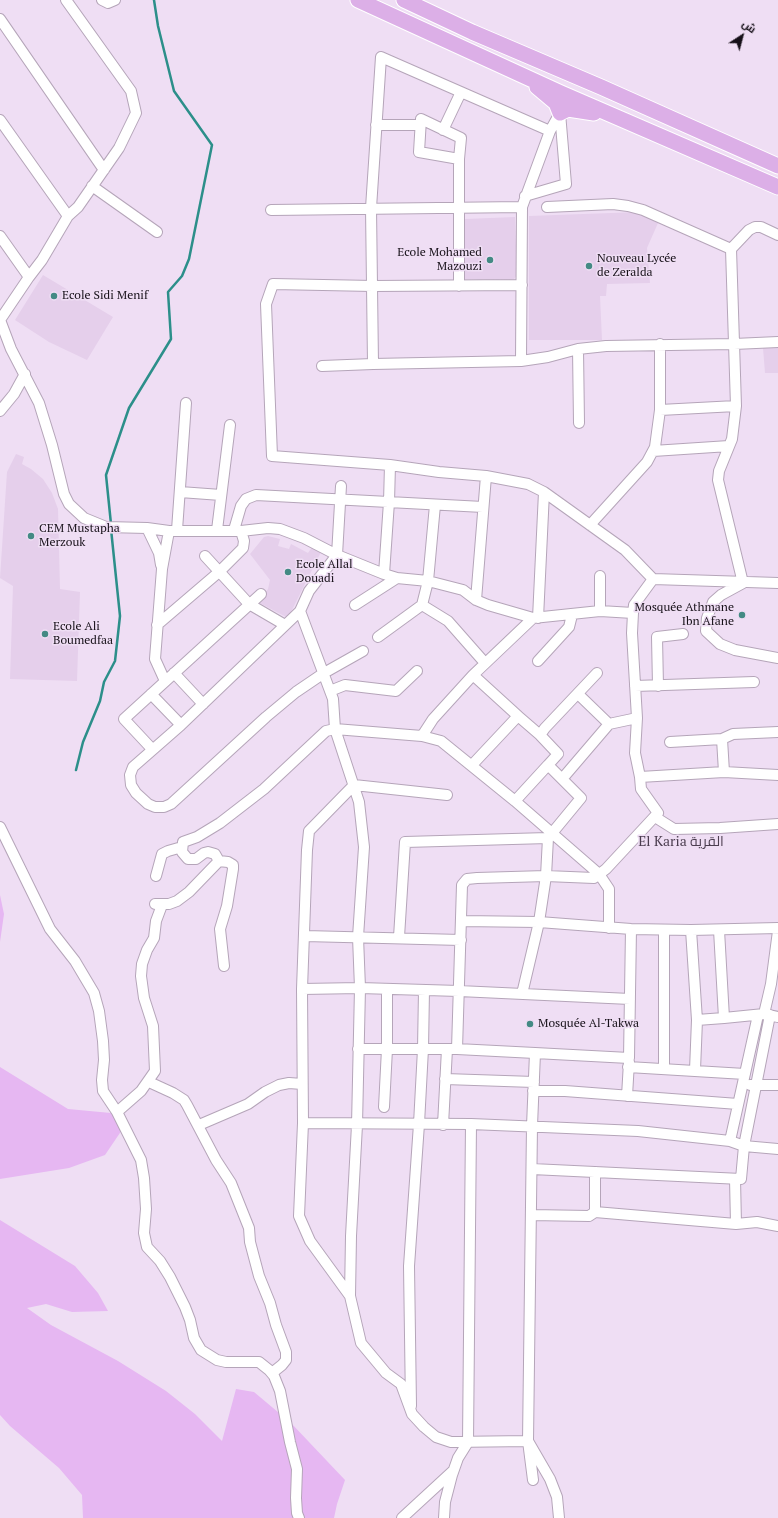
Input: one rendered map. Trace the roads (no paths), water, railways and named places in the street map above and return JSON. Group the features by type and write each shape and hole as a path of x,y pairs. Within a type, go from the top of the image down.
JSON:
{"highway":[{"path":"358,0 519,73 778,187"},
{"path":"404,0 472,32 602,87 778,166"},
{"path":"519,73 550,98 560,113 568,109 624,119"}],"street":[{"path":"66,0 131,91 136,113 119,148 78,207 68,216 42,260 0,320 11,349 39,403 52,445 64,494 69,504 84,518 106,526 173,531 268,528 280,529 304,538 337,555 384,574 397,578 428,582 463,590 476,600 488,605 535,618 600,611 633,612"},
{"path":"102,0 108,3 115,0"},
{"path":"0,19 104,170"},
{"path":"372,364 373,286 371,208 381,57 550,131"},
{"path":"443,130 461,92"},
{"path":"522,361 522,207 550,131 560,113"},
{"path":"526,196 566,184 560,113"},
{"path":"459,159 419,152 420,119 461,138 459,159 460,286"},
{"path":"0,120 68,216"},
{"path":"376,125 420,124"},
{"path":"92,186 157,232"},
{"path":"547,206 613,204 628,206 643,210 731,249"},
{"path":"271,210 522,207"},
{"path":"743,583 718,480 719,471 732,439 736,406 731,249 749,230 755,227 762,227 778,235"},
{"path":"0,236 29,277"},
{"path":"522,285 373,286 273,284 266,304 272,456 390,465 439,472 486,476 528,484 544,492 625,550 653,579 778,583"},
{"path":"322,366 522,361 548,357 578,349 606,346 778,342"},
{"path":"590,525 647,462 655,447 660,410 660,344"},
{"path":"578,349 579,423"},
{"path":"0,410 14,394 25,374"},
{"path":"165,681 155,659 162,568 173,531 180,492 186,403"},
{"path":"660,410 736,406"},
{"path":"217,530 230,425"},
{"path":"653,451 729,446"},
{"path":"384,574 390,502 390,465"},
{"path":"476,600 486,476"},
{"path":"341,486 337,555 308,591 300,611 181,725 133,766 130,775 131,785 136,793 148,804 155,807 164,807 174,802 266,717 296,692 324,673 363,651"},
{"path":"180,492 221,495"},
{"path":"422,736 433,719 473,675 535,618 544,492"},
{"path":"158,625 219,572 243,548 244,541 237,530 241,506 246,499 256,495 483,507"},
{"path":"378,637 422,605 428,582 434,505"},
{"path":"147,528 159,553 162,568"},
{"path":"205,556 249,604 284,625"},
{"path":"600,576 600,611"},
{"path":"355,605 397,578"},
{"path":"443,1125 445,1079 452,1049 459,991 462,885 467,879 546,876 594,878 606,869 658,813 641,789 635,752 637,718 632,633 634,606 653,579"},
{"path":"743,583 721,595 713,602 707,618 706,632 720,644 735,650 778,658"},
{"path":"152,749 124,719 261,594"},
{"path":"422,605 448,622 485,663"},
{"path":"300,611 333,699 335,729 359,802 364,847 358,937 360,988 357,1125 351,1236 350,1296 361,1343 386,1372 401,1384 412,1414 436,1437 451,1442 528,1441"},
{"path":"538,661 569,627 572,615"},
{"path":"658,686 657,637 683,634"},
{"path":"330,691 345,685 396,691 417,671"},
{"path":"174,673 203,704"},
{"path":"540,735 597,673"},
{"path":"473,675 540,735 558,754 515,801"},
{"path":"635,686 754,682"},
{"path":"151,694 181,725"},
{"path":"578,694 609,724"},
{"path":"472,765 518,716"},
{"path":"562,779 609,724 637,718"},
{"path":"219,861 215,854 208,852 204,852 196,859 188,859 182,852 183,842 196,837 220,823 247,802 326,731 335,729 422,736 441,741 472,765 515,801 550,835 599,874 609,889 609,928"},
{"path":"670,742 722,740 733,734 778,732"},
{"path":"722,740 724,772"},
{"path":"522,994 539,922 550,835 581,798 548,765"},
{"path":"640,777 724,772 778,775"},
{"path":"354,786 447,796"},
{"path":"350,1296 310,1241 299,1216 302,1123 302,989 309,831 354,786"},
{"path":"655,817 674,829 720,828 778,824"},
{"path":"0,827 50,928 75,961 94,993 99,1011 103,1041 103,1091 117,1112 141,1160 144,1178 145,1202 144,1233 147,1247 160,1261 170,1277 190,1320 200,1350 206,1355 226,1362 260,1362 272,1373 280,1391 290,1442 296,1460 297,1513 299,1518"},
{"path":"399,937 405,842 550,835"},
{"path":"156,876 162,854 182,847"},
{"path":"117,1112 135,1097 149,1082 156,1071 153,1026 140,981 141,970 147,950 154,938 158,904 172,904 183,898 219,861"},
{"path":"219,861 228,862 233,865 227,906 220,929 224,966"},
{"path":"461,922 539,922 609,928 664,930 778,930 774,985 745,1145 741,1179 532,1169"},
{"path":"627,1096 631,929"},
{"path":"664,930 664,1068"},
{"path":"691,930 697,1020 695,1070"},
{"path":"719,930 724,1018"},
{"path":"305,936 399,937 461,940"},
{"path":"302,989 360,988 459,991 630,999"},
{"path":"384,1107 387,1049 387,990"},
{"path":"412,1414 409,1266 419,1124 423,1049 424,990"},
{"path":"697,1020 768,1015"},
{"path":"730,1141 745,1074 768,1015"},
{"path":"358,1049 452,1049 535,1053 629,1062 664,1068 745,1074"},
{"path":"534,1480 528,1441 532,1126 535,1053"},
{"path":"445,1079 565,1091 738,1104"},
{"path":"149,1082 184,1100 192,1111 216,1160 231,1183 249,1228 250,1242 256,1268 270,1303 286,1352 286,1360 272,1373"},
{"path":"199,1125 248,1104 265,1092 279,1085 290,1083 302,1084"},
{"path":"742,1084 778,1085"},
{"path":"302,1123 357,1125 471,1124 638,1131 730,1141 745,1145 778,1149"},
{"path":"444,1518 445,1502 454,1470 458,1458 468,1442 471,1124"},
{"path":"595,1172 595,1212"},
{"path":"735,1179 736,1224"},
{"path":"531,1215 589,1216 595,1212 736,1224 757,1222 778,1226"},
{"path":"528,1441 550,1479 557,1497 559,1518"},
{"path":"402,1518 454,1470"}],"waterway":[{"path":"111,524 106,475 129,408 171,339 168,292 182,276 189,259 212,145 174,91 158,26 154,0"},
{"path":"76,770 83,742 100,701 104,682 115,661 120,616 111,529"}],"place":[{"name":"Ecole Mohamed Mazouzi","path":"490,260"},
{"name":"Nouveau Lycée de Zeralda","path":"589,266"},
{"name":"Ecole Sidi Menif","path":"54,296"},
{"name":"CEM Mustapha Merzouk","path":"31,536"},
{"name":"Ecole Allal Douadi","path":"288,572"},
{"name":"Mosquée Athmane Ibn Afane","path":"742,615"},
{"name":"Ecole Ali Boumedfaa","path":"45,634"},
{"name":"Mosquée Al-Takwa","path":"530,1024"}],"district":[{"name":"El Karia القرية","path":"681,842"}]}
